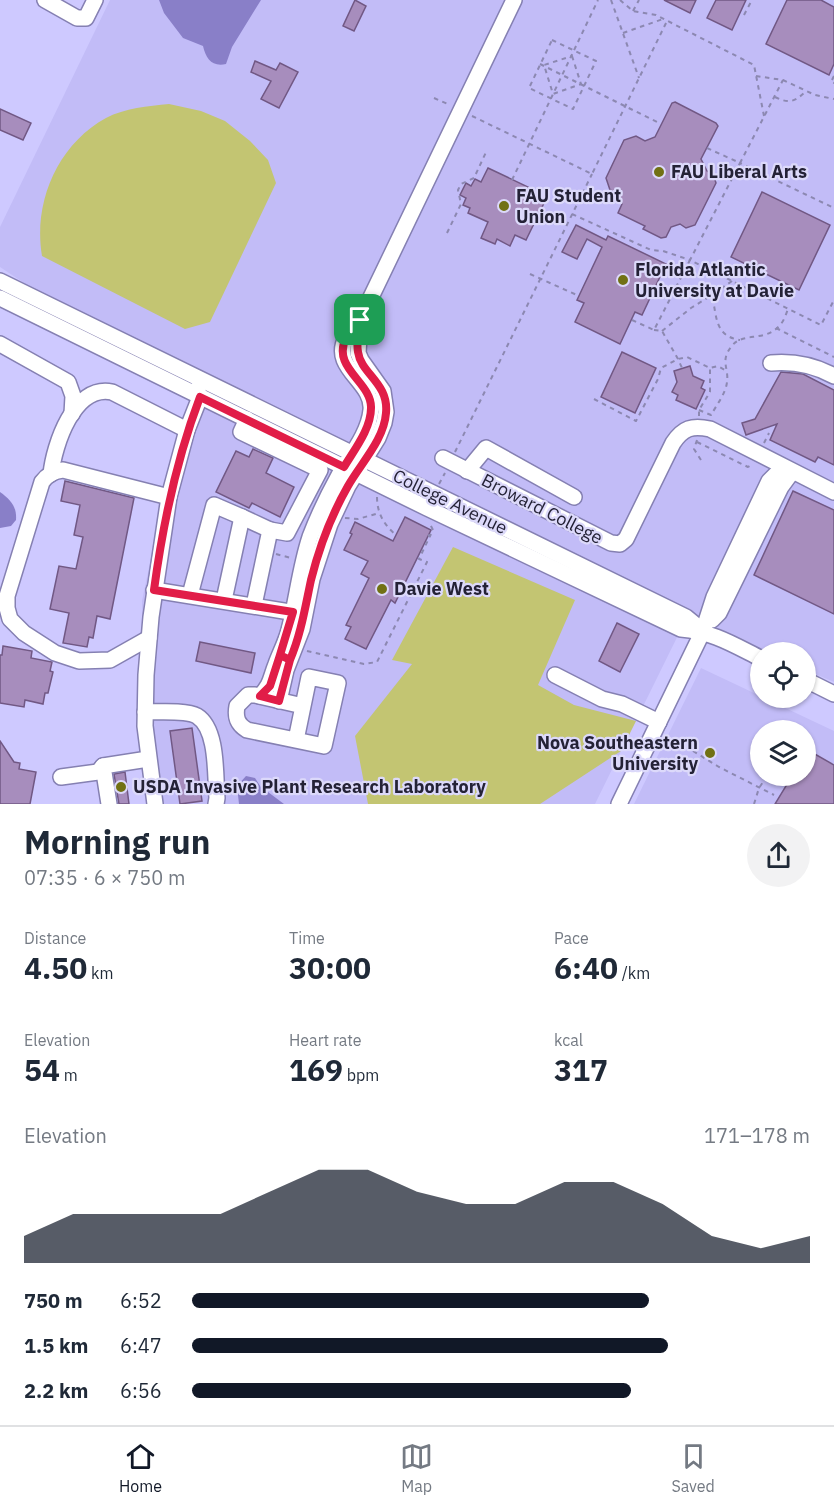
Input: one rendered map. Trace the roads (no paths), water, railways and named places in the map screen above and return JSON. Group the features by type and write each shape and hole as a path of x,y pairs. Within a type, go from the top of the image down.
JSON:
{"street":[{"path":"45,0 78,18 86,18 95,0"},
{"path":"279,701 290,660 299,640 299,614 310,540 316,522 358,456 371,411 371,401 367,392 347,367 342,349 346,338 360,320 514,0"},
{"name":"College Avenue","path":"0,281 686,618 703,631 750,653"},
{"name":"College Avenue","path":"0,298 681,629 703,631"},
{"path":"0,344 68,382 73,396 72,414"},
{"path":"771,363 803,364 834,376"},
{"path":"155,804 148,759 145,712 154,590 169,497 187,430 200,397 190,378 180,369"},
{"path":"51,474 52,456 57,443 78,405 93,392 104,390 112,392 187,430"},
{"path":"190,595 214,505 270,530 287,533 320,470 241,432 247,419"},
{"name":"Broward College","path":"447,460 611,543 620,544 627,539 676,438 687,428 698,426 710,429 834,492"},
{"path":"467,471 486,448 574,497"},
{"path":"149,638 110,660 79,661 55,652 24,633 10,619 7,596 42,482 51,474 63,470 169,497"},
{"path":"619,804 703,631 714,597 769,481 787,470"},
{"path":"225,600 242,517"},
{"path":"254,605 270,530"},
{"path":"154,590 299,614"},
{"path":"260,696 270,686 286,640 299,614"},
{"path":"555,675 602,699 622,704 659,722"},
{"path":"296,740 309,677 338,683 324,746 247,730 236,720 237,706 248,695 303,706"},
{"path":"816,685 834,694"},
{"path":"145,712 182,713 197,716 205,724 211,733 216,804"},
{"path":"61,777 98,772 103,766 148,759"},
{"path":"103,766 109,804"}],"place":[{"name":"FAU Liberal Arts","path":"659,172"},
{"name":"FAU Student Union","path":"504,206"},
{"name":"Florida Atlantic University at Davie","path":"623,280"},
{"name":"Davie West","path":"382,589"},
{"name":"Nova Southeastern University","path":"710,753"},
{"name":"USDA Invasive Plant Research Laboratory","path":"121,787"}]}
